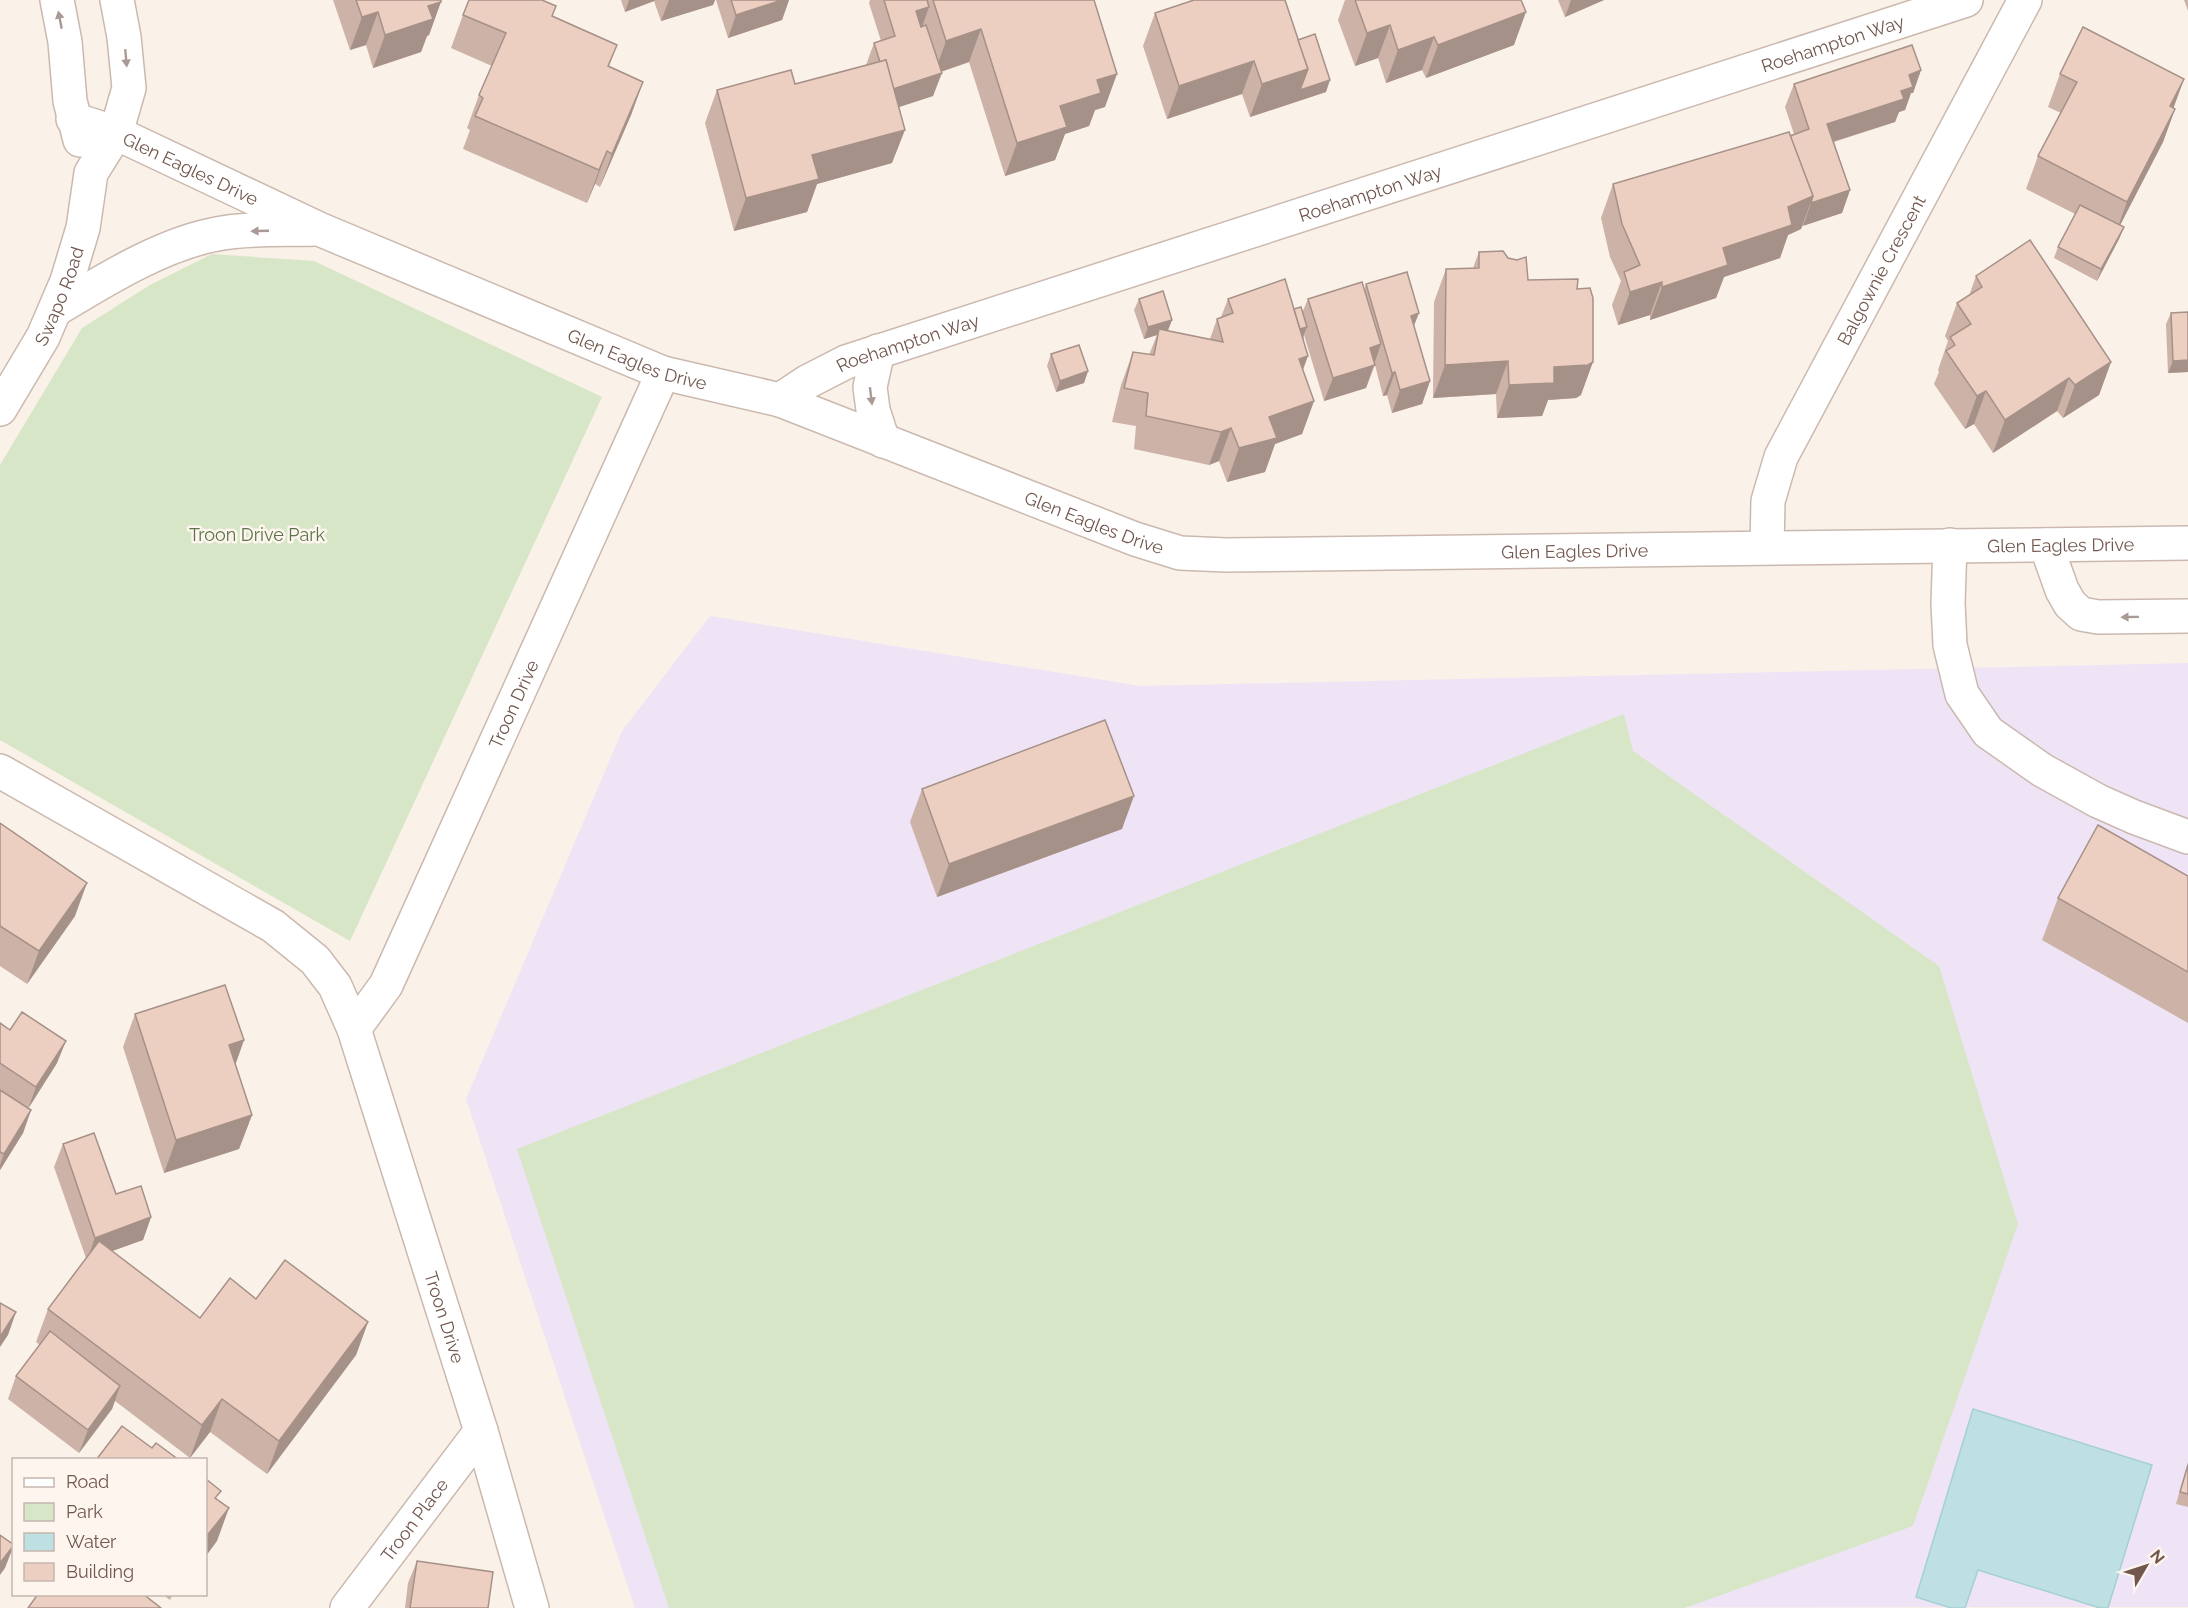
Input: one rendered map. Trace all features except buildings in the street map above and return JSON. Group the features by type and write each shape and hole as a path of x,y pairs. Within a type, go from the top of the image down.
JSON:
{"street":[{"name":"Swapo Road","path":"57,0 65,42 73,119 91,173"},
{"name":"Swapo Road","path":"0,409 43,338 67,281 83,228 91,173 116,133 129,88 124,37 117,0"},
{"name":"Roehampton Way","path":"780,400 807,382 846,362 878,351 1966,0"},
{"name":"Balgownie Crescent","path":"1767,547 1768,501 1781,457 2025,0"},
{"name":"Glen Eagles Drive","path":"73,119 116,133 319,229 663,373 780,400 1136,539 1180,553 1226,555 2188,543"},
{"path":"55,310 109,278 183,244 217,234 319,229"},
{"path":"878,351 870,387 873,410 883,441"},
{"name":"Troon Drive","path":"354,1029 386,985 663,373"},
{"path":"2046,544 2062,590 2070,604 2081,614 2098,617 2188,616"},
{"path":"1950,545 1948,603 1950,645 1962,694 1988,732 2042,770 2098,801 2188,837"},
{"name":"Troon Drive","path":"0,771 273,926 315,960 335,986 354,1029 481,1431 532,1608"},
{"name":"Troon Place","path":"347,1608 481,1431"}],"shaded area":[{"path":"710,616 1140,686 2188,663 2188,1607 635,1608 466,1099 622,731"}],"green space":[{"name":"Troon Drive Park","path":"212,254 314,261 602,397 350,941 0,740 0,465 82,328 150,285"},
{"path":"1624,714 1633,751 1939,966 2018,1224 1913,1526 1685,1608 669,1608 517,1149"}],"water":[{"path":"1973,1409 2152,1465 2108,1608 2100,1608 1978,1570 1965,1608 1951,1608 1916,1597"}]}
